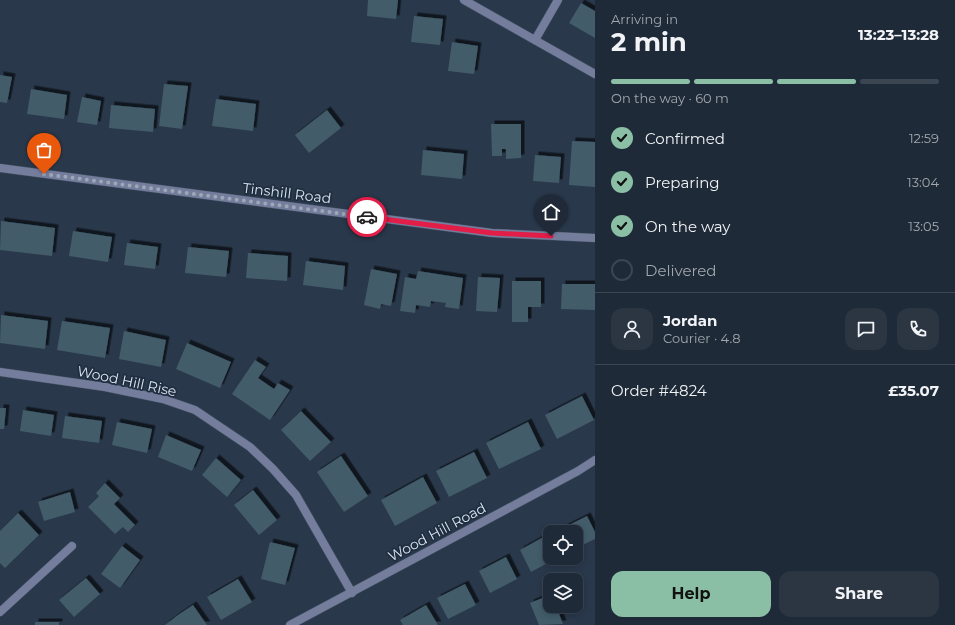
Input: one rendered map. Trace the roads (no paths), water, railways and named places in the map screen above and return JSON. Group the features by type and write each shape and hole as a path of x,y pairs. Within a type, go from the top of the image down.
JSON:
{"street":[{"path":"464,0 595,74"},
{"path":"535,40 558,0"},
{"name":"Tinshill Road","path":"0,168 492,233 595,238"},
{"name":"Wood Hill Rise","path":"0,372 105,387 163,399 196,410 250,448 273,468 296,495 352,593"},
{"name":"Wood Hill Road","path":"290,625 578,471 595,460"},
{"path":"0,612 72,546"}]}
